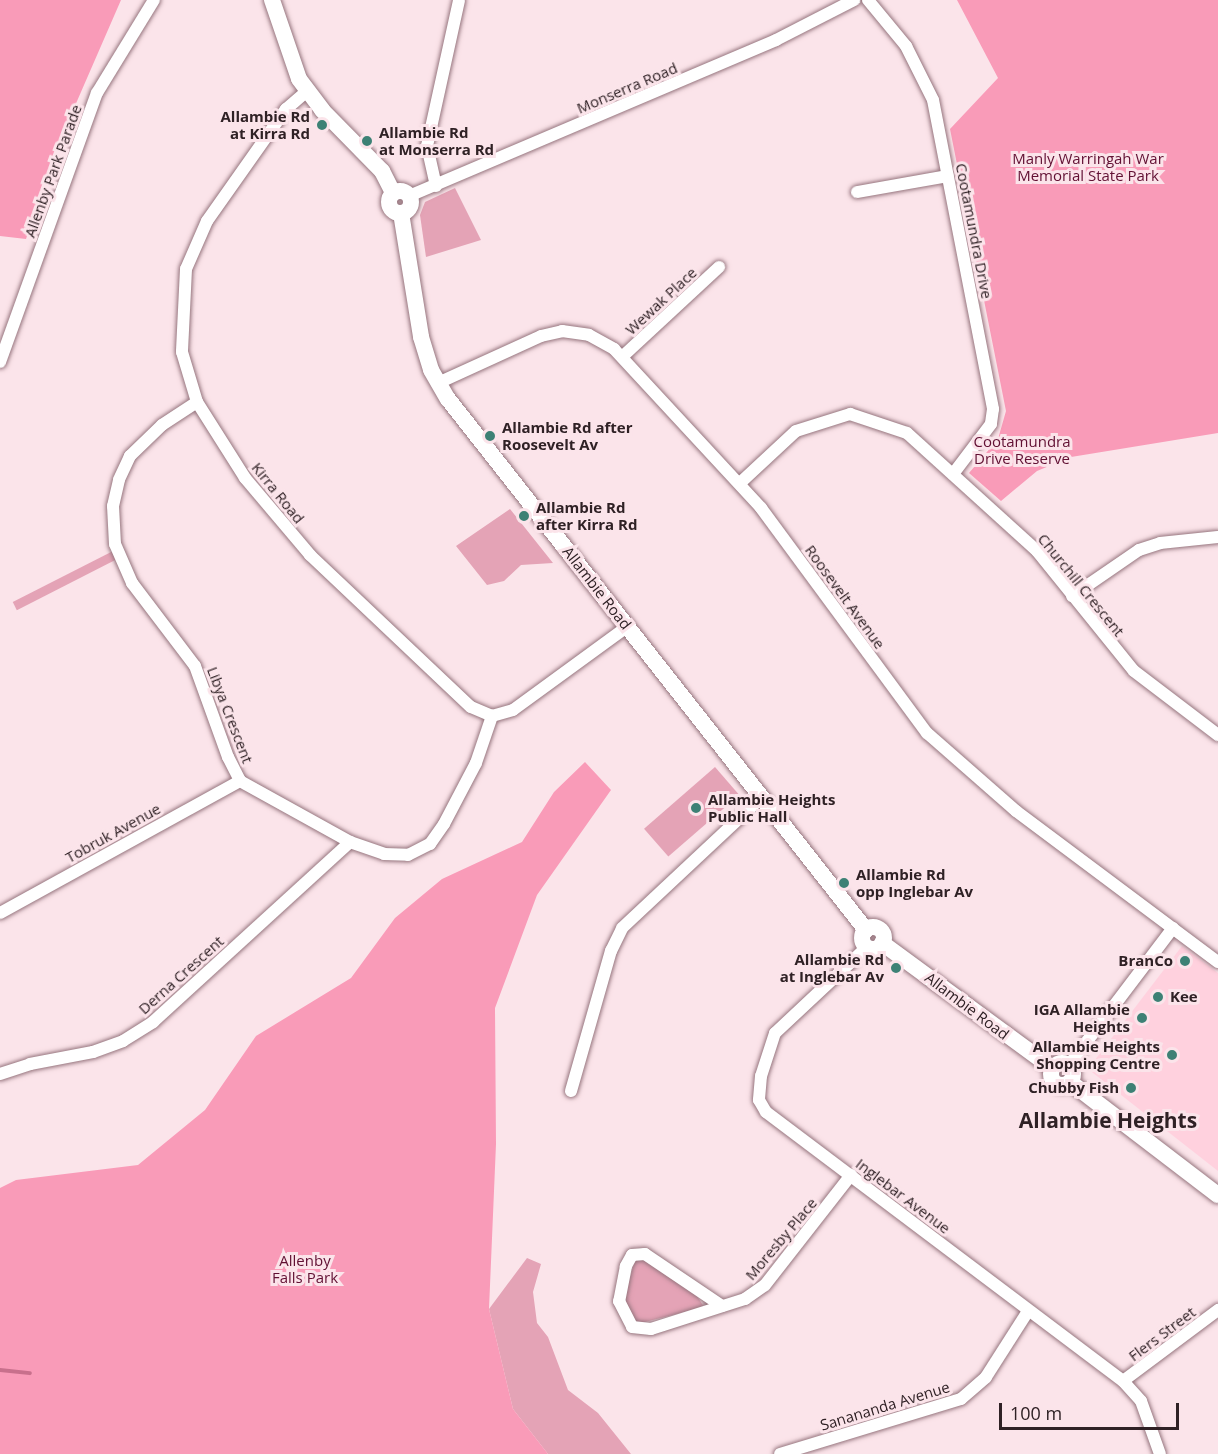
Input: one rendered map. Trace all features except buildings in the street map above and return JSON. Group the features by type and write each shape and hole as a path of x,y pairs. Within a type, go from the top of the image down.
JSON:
{"main road":[{"path":"272,0 287,53 307,91 368,155 401,195"},
{"name":"Allambie Road","path":"401,195 410,207 401,213 421,337 438,383 866,930 862,938 1052,1068 1052,1079 1056,1084 1069,1074"},
{"path":"1069,1074 1218,1195"}],"street":[{"name":"Allenby Park Parade","path":"0,362 97,93 154,0"},
{"path":"436,186 427,147 459,0"},
{"name":"Monserra Road","path":"401,195 436,186 776,40 854,0"},
{"name":"Cootamundra Drive","path":"868,0 889,22 925,78 948,176 993,409 991,424 953,474"},
{"name":"Kirra Road","path":"307,91 286,109 207,221 186,269 182,352 197,402 245,478 310,555 471,706 492,716"},
{"path":"858,192 948,176"},
{"name":"Wewak Place","path":"623,356 719,267"},
{"name":"Roosevelt Avenue","path":"438,383 541,336 562,330 590,335 623,356 740,483 927,732 1016,811 1218,962"},
{"name":"Libya Crescent","path":"197,402 162,425 130,456 118,480 113,506 115,544 132,583 195,666 228,757 240,781 350,842 384,854 408,855 430,844 461,794 492,716"},
{"name":"Churchill Crescent","path":"740,483 796,430 850,414 907,433 1037,551 1134,672 1218,735"},
{"path":"1072,596 1139,550 1160,543 1218,537"},
{"path":"492,716 513,710 627,627"},
{"name":"Tobruk Avenue","path":"0,913 240,781"},
{"path":"571,1091 611,951 622,928 761,798"},
{"name":"Derna Crescent","path":"0,1074 30,1064 93,1052 123,1041 153,1022 350,842"},
{"path":"1069,1074 1173,928"},
{"name":"Inglebar Avenue","path":"875,945 775,1033 761,1076 759,1100 766,1112 1123,1381 1141,1401 1160,1454"},
{"name":"Moresby Place","path":"722,1306 645,1254 632,1255 626,1266 619,1301 632,1327 651,1329 745,1299 765,1285 851,1175"},
{"name":"Flers Street","path":"1123,1381 1218,1310"},
{"name":"Sanananda Avenue","path":"780,1454 961,1399 986,1377 1028,1311"}],"shaded area":[{"path":"455,188 481,240 426,257 420,215 425,202"},
{"path":"510,509 553,563 521,565 504,581 487,585 456,546"},
{"path":"117,549 121,557 17,610 13,602"},
{"name":"Allambie Heights Public Hall","path":"715,767 739,795 668,857 644,829"},
{"path":"1182,946 1218,973 1218,1171 1088,1069"},
{"path":"527,1258 541,1264 533,1292 537,1323 548,1337 568,1390 598,1413 631,1454 548,1454 513,1409 489,1309"},
{"path":"635,1259 645,1259 697,1296 704,1307 637,1324 628,1310 625,1297"}],"green space":[{"path":"0,0 121,0 54,154 26,239 0,236"},
{"name":"Manly Warringah War Memorial State Park","path":"957,0 1218,0 1218,433 1071,457 1037,471 1001,501 969,473 998,439 1006,411 950,129 998,78"},
{"name":"Allenby Falls Park","path":"585,762 611,790 537,895 495,1008 496,1144 489,1309 513,1409 548,1454 0,1454 0,1188 16,1180 138,1165 205,1110 256,1036 351,978 395,918 442,879 522,842 554,792"}],"waterway":[{"path":"0,1370 30,1373"}],"place":[{"name":"Allambie Rd at Kirra Rd","path":"322,125"},
{"name":"Allambie Rd at Monserra Rd","path":"367,141"},
{"name":"Allambie Rd after Roosevelt Av","path":"490,436"},
{"name":"Allambie Rd after Kirra Rd","path":"524,516"},
{"name":"Allambie Heights Public Hall","path":"696,808"},
{"name":"Allambie Rd opp Inglebar Av","path":"844,883"},
{"name":"BranCo","path":"1185,961"},
{"name":"Allambie Rd at Inglebar Av","path":"896,968"},
{"name":"Kee","path":"1158,997"},
{"name":"IGA Allambie Heights","path":"1142,1018"},
{"name":"Allambie Heights Shopping Centre","path":"1172,1055"},
{"name":"Chubby Fish","path":"1131,1088"}],"district":[{"name":"Allambie Heights","path":"1108,1120"}],"park label":[{"name":"Cootamundra Drive Reserve","path":"1022,450"}]}
